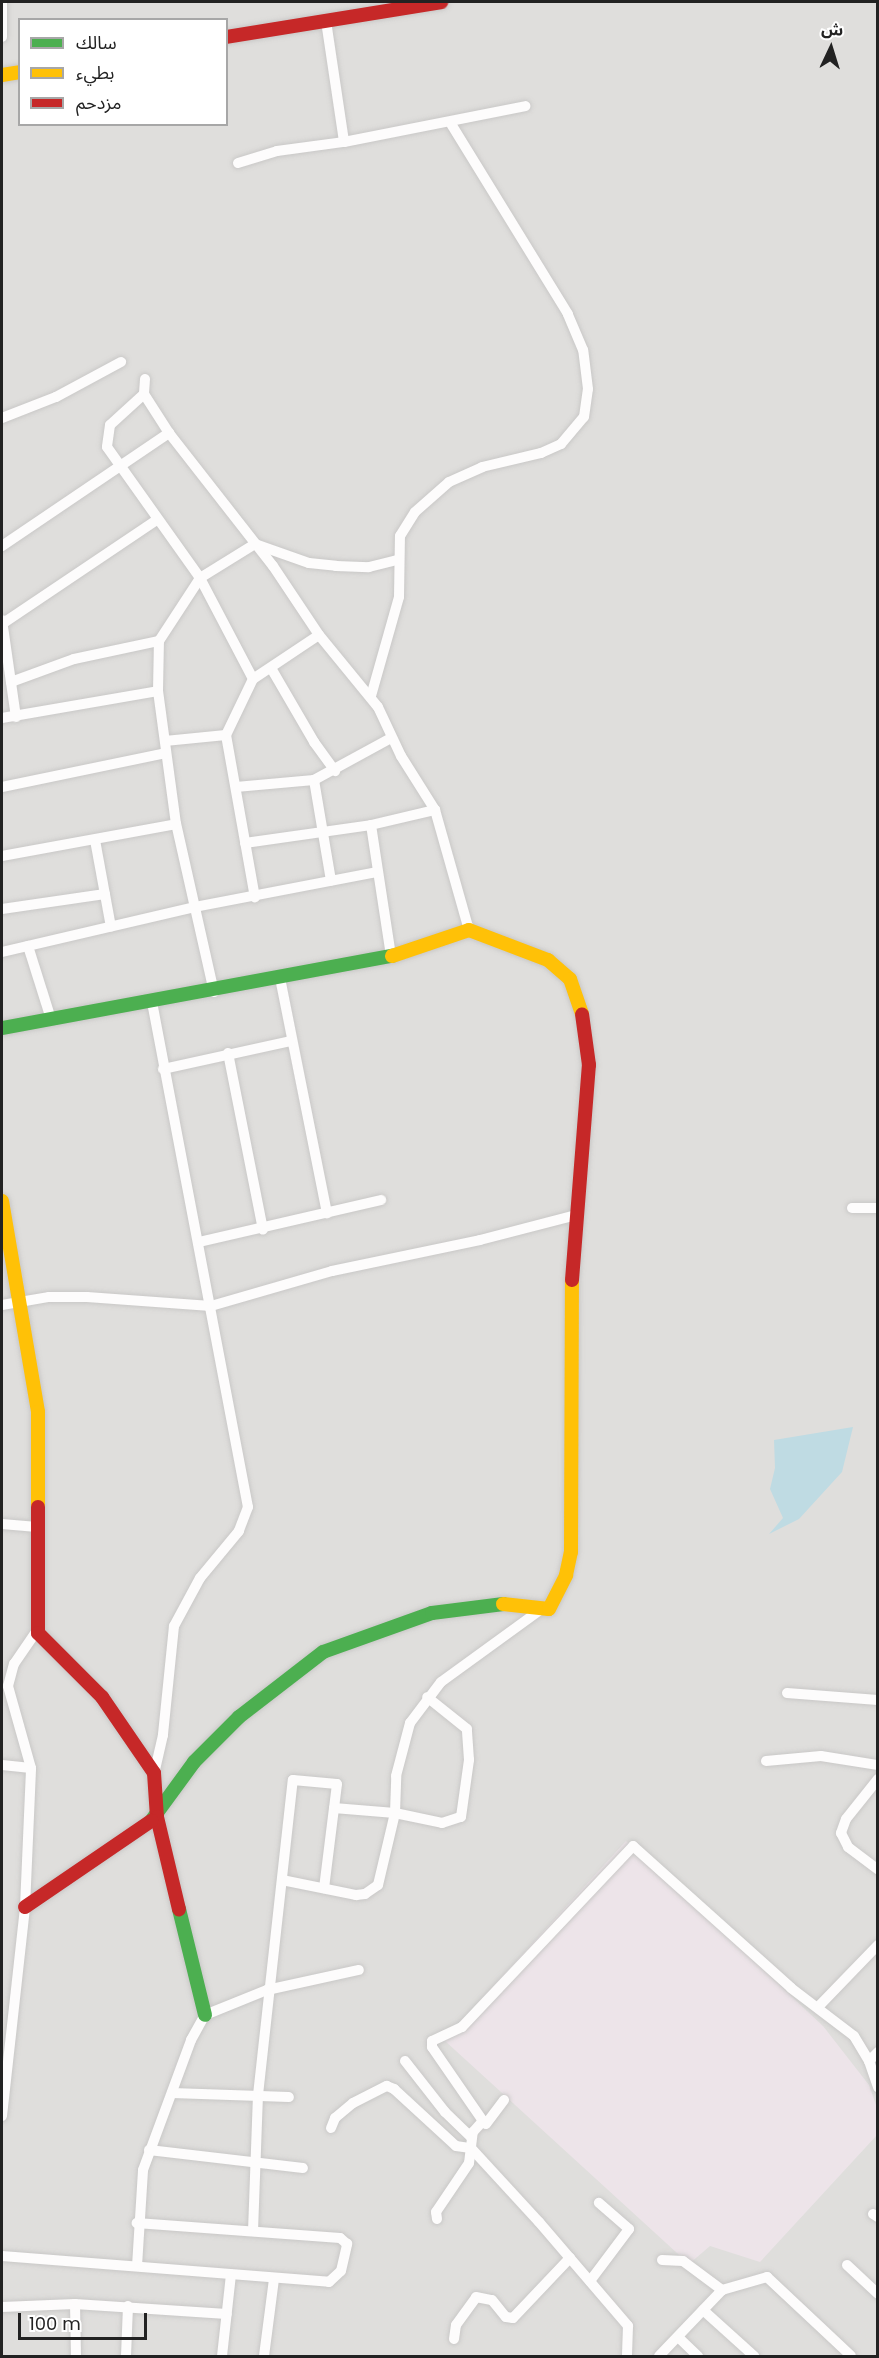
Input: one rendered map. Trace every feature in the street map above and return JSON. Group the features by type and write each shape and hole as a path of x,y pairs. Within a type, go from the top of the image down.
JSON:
{"main road":[{"path":"228,37 441,2"},
{"path":"2,75 18,72"},
{"path":"2,1028 214,992 391,956 469,930 548,960 570,979 577,991 589,1056 590,1092 576,1215 571,1292 570,1562 549,1609 508,1603 432,1613 323,1652 239,1718 194,1762 157,1817 25,1907"},
{"path":"2,1201 5,1241 22,1303 40,1436 37,1527 41,1588 38,1629 41,1637 102,1696 154,1773 157,1817 205,2014"}],"street":[{"path":"2,3 2,37"},
{"path":"326,21 344,142"},
{"path":"238,163 277,151 344,142 525,106"},
{"path":"371,696 399,597 400,536 430,496 449,482 482,467 541,453 561,444 584,417 588,389 583,350 568,314 450,122"},
{"path":"2,418 56,397 121,362"},
{"path":"144,379 144,394 169,433 255,544 319,634 371,696 391,738 435,810 469,930"},
{"path":"144,394 108,429 107,447 200,578 254,679"},
{"path":"2,546 169,433"},
{"path":"16,717 2,622 157,520"},
{"path":"255,544 309,563 369,567 398,560"},
{"path":"214,992 176,824 158,691 159,641 200,578 255,544"},
{"path":"255,897 226,735 254,679 319,634"},
{"path":"11,682 74,659 159,641"},
{"path":"271,668 314,742 335,771"},
{"path":"2,718 158,691"},
{"path":"165,741 226,735"},
{"path":"236,788 314,780 335,771 391,738"},
{"path":"2,787 166,753"},
{"path":"314,780 331,881"},
{"path":"245,843 371,825 435,810"},
{"path":"2,856 176,824"},
{"path":"371,825 391,956"},
{"path":"95,840 111,927"},
{"path":"2,952 195,907 377,872"},
{"path":"2,909 105,894"},
{"path":"28,946 51,1019"},
{"path":"279,978 290,1041 327,1213"},
{"path":"152,1002 248,1507 239,1531 201,1578 174,1626 163,1735 154,1773"},
{"path":"163,1069 290,1041"},
{"path":"228,1053 262,1230"},
{"path":"198,1242 262,1230 381,1200"},
{"path":"852,1208 878,1209"},
{"path":"2,1305 87,1297 211,1306 332,1271 480,1240 576,1215"},
{"path":"2,1524 37,1527"},
{"path":"282,1880 356,1895 365,1894 378,1885 395,1813 396,1776 410,1723 427,1697 453,1673 543,1608"},
{"path":"2,2116 5,2065 25,1907 31,1768 5,1696 14,1664 38,1629"},
{"path":"787,1693 878,1700"},
{"path":"334,1808 395,1813 442,1823 453,1822 464,1808 467,1729 427,1697"},
{"path":"766,1761 820,1756 878,1765"},
{"path":"2,1765 31,1768"},
{"path":"878,1779 846,1819 841,1833 848,1847 878,1870"},
{"path":"253,2231 253,2160 267,1990 293,1780 337,1784 324,1888"},
{"path":"504,2100 486,2124 432,2047 432,2041 462,2027 632,1846 691,1895 791,1988 819,2006 854,2036 869,2061 878,2087"},
{"path":"819,2006 878,1945"},
{"path":"138,2265 137,2223 140,2182 149,2150 205,2014 267,1990 359,1970"},
{"path":"869,2061 878,2052"},
{"path":"405,2061 445,2112 629,2329 627,2356"},
{"path":"331,2128 335,2118 353,2103 391,2086 456,2146 471,2142"},
{"path":"172,2093 290,2097"},
{"path":"437,2219 436,2212 469,2163 471,2142 483,2121"},
{"path":"149,2150 253,2160 303,2168"},
{"path":"590,2281 629,2229 599,2203"},
{"path":"2,2256 138,2265 274,2279 334,2280 341,2271 345,2240 137,2223"},
{"path":"454,2339 456,2325 476,2297 492,2300 506,2317 513,2318 570,2258"},
{"path":"662,2260 683,2261 722,2290"},
{"path":"847,2265 878,2294"},
{"path":"222,2356 231,2274"},
{"path":"659,2356 722,2290 767,2277 851,2356"},
{"path":"264,2356 274,2279"},
{"path":"2,2307 75,2304 227,2314"},
{"path":"75,2304 76,2356"},
{"path":"126,2356 128,2306"},
{"path":"703,2310 754,2356"},
{"path":"678,2337 698,2356"}],"shaded area":[{"path":"2,2 877,2 877,2356 2,2356"},
{"path":"626,1841 823,2026 869,2085 877,2108 877,2135 760,2262 710,2246 689,2264 444,2040"}],"water":[{"path":"853,1427 842,1472 799,1519 769,1534 783,1518 770,1489 775,1468 774,1440"}],"traffic: fast":[{"path":"2,1028 392,956"},
{"path":"151,1821 194,1762 239,1717 323,1652 432,1613 503,1604"},
{"path":"179,1909 205,2015"}],"traffic: slow":[{"path":"2,75 18,72"},
{"path":"392,956 469,930 548,960 570,979 582,1014"},
{"path":"2,1201 38,1412 38,1507"},
{"path":"503,1604 549,1609 566,1575 571,1552 572,1280"}],"traffic: jam":[{"path":"228,37 441,2"},
{"path":"572,1280 589,1065 582,1014"},
{"path":"38,1507 38,1633 102,1697 154,1773 157,1817 179,1909"},
{"path":"25,1907 151,1821"}]}
